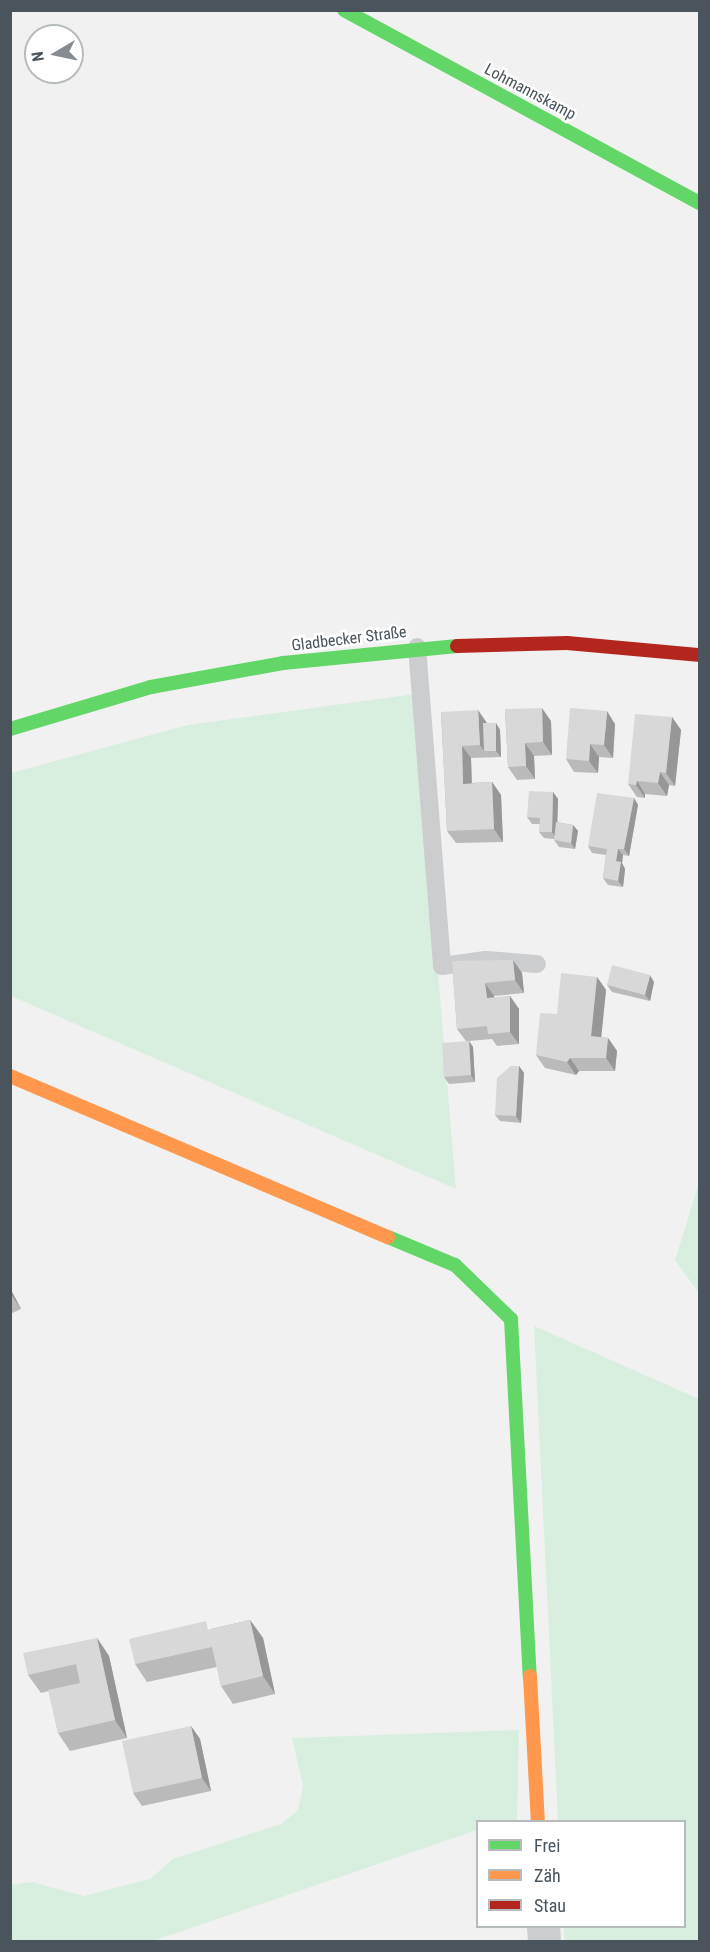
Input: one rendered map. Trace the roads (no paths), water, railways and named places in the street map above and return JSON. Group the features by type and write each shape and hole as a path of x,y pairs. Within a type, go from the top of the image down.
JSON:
{"street":[{"name":"Lohmannskamp","path":"344,10 699,203"},
{"name":"Gladbecker Straße","path":"10,729 151,687 283,663 417,647 567,644 699,655"},
{"path":"10,1076 455,1265 511,1319 538,1820"}],"lane":[{"path":"417,647 442,966 486,960 537,964"}]}
